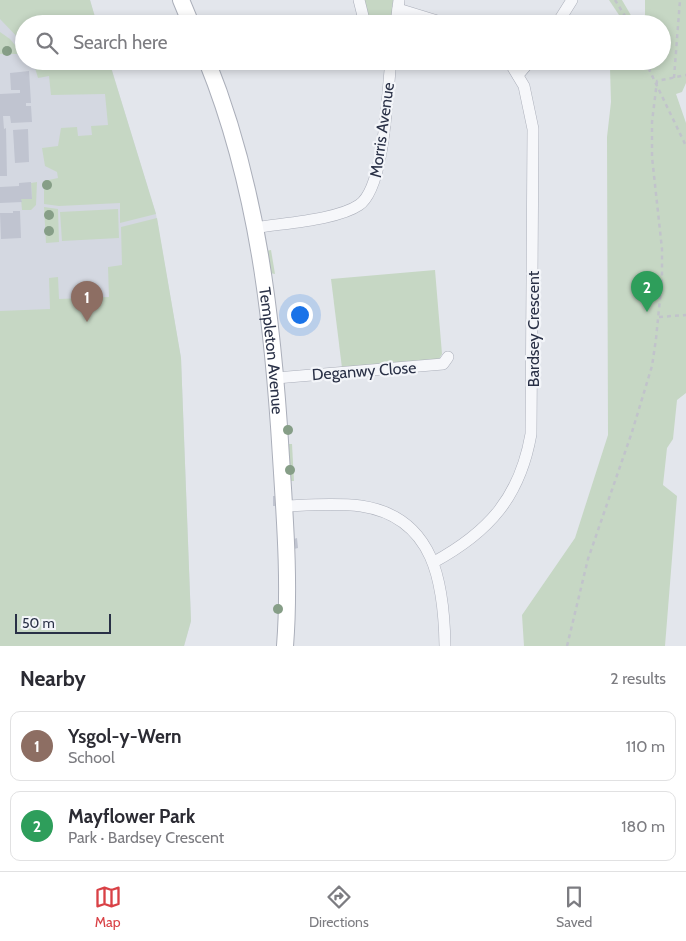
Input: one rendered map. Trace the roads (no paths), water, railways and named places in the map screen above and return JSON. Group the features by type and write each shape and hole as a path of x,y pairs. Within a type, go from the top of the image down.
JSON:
{"street":[{"path":"181,0 187,15"},
{"path":"359,0 363,15"},
{"path":"562,15 572,0"},
{"path":"398,5 424,15"},
{"name":"Templeton Avenue","path":"210,70 227,114 255,228 270,316 276,378 288,588 285,646"},
{"name":"Morris Avenue","path":"255,228 340,213 358,206 369,195 378,170 390,70"},
{"name":"Bardsey Crescent","path":"434,562 477,535 497,514 522,472 529,444 532,407 534,142 532,116 524,86 515,70"},
{"path":"518,75 522,70"},
{"name":"Deganwy Close","path":"276,378 443,364 448,357"},
{"path":"284,506 347,505 386,513 410,527 426,547 434,562 442,594 445,646"}],"place":[{"name":"Mayflower Park","path":"647,312"},
{"name":"Ysgol-y-Wern","path":"87,322"}]}
